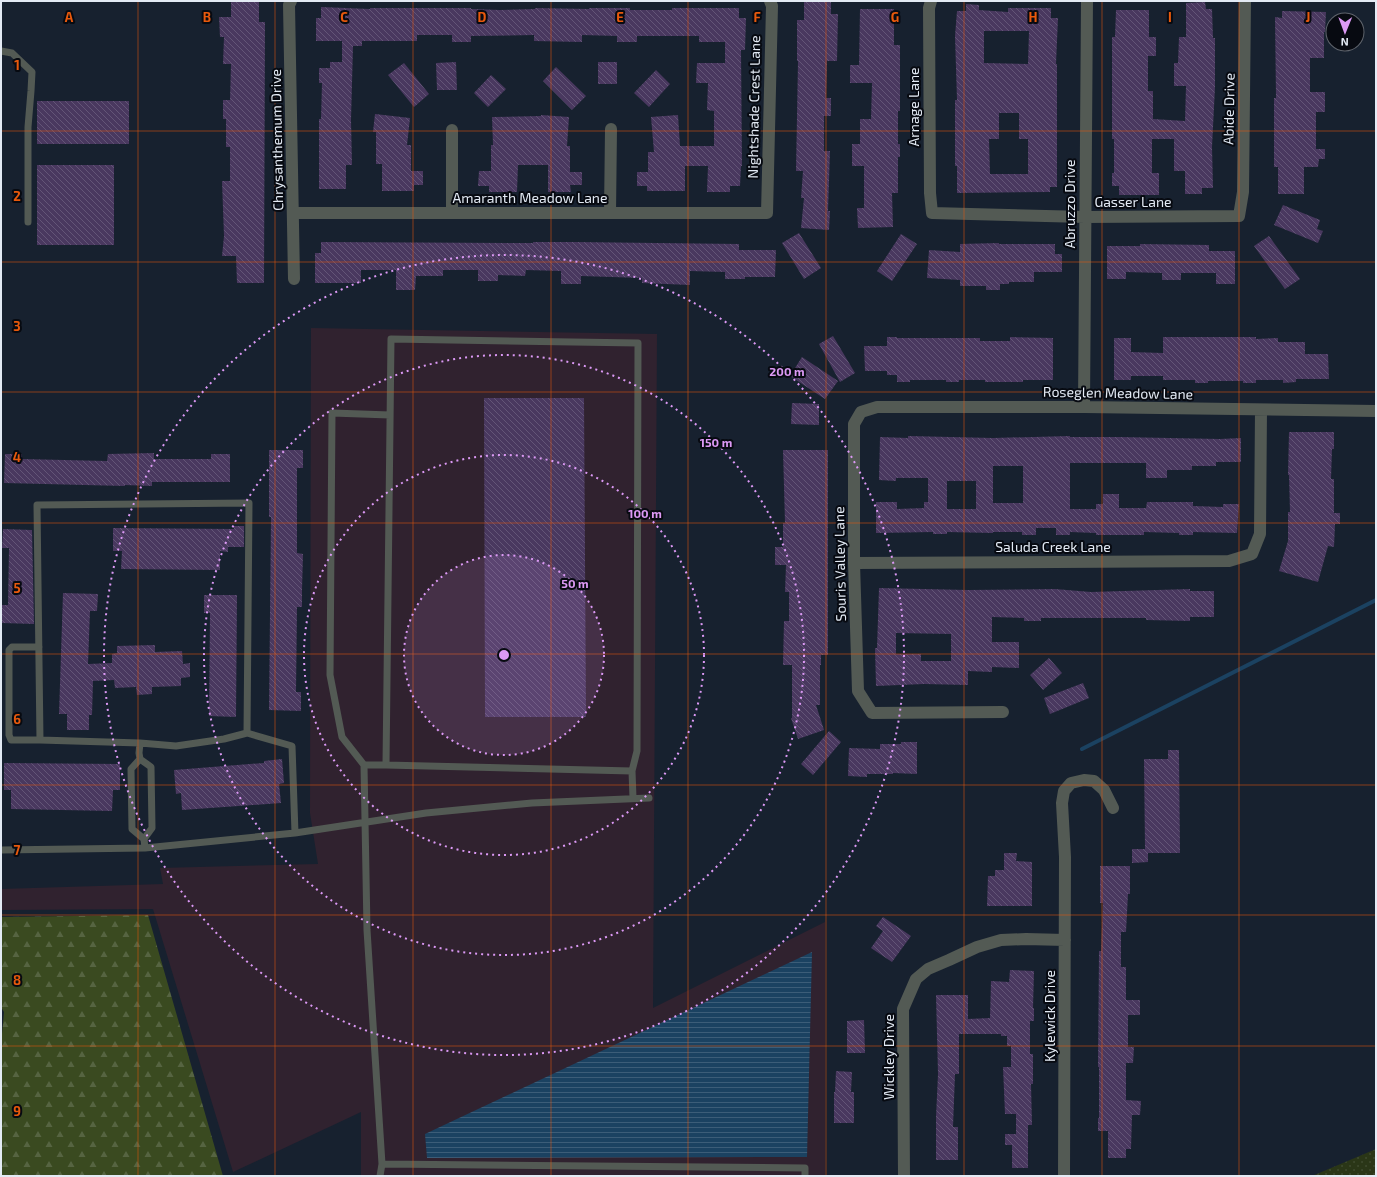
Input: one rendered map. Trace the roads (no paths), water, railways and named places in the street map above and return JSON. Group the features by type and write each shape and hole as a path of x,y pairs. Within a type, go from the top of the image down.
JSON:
{"street":[{"name":"Chrysanthemum Drive","path":"291,1 289,5 294,279"},
{"name":"Nightshade Crest Lane","path":"767,214 772,6 770,1"},
{"name":"Arnage Lane","path":"931,1 929,8 930,185 932,213"},
{"name":"Abruzzo Drive","path":"1084,407 1087,1"},
{"name":"Abide Drive","path":"1239,216 1243,192 1245,1"},
{"path":"610,213 611,129"},
{"path":"452,130 452,213"},
{"name":"Amaranth Meadow Lane","path":"293,212 767,214"},
{"name":"Gasser Lane","path":"932,213 1085,217 1239,216"},
{"name":"Roseglen Meadow Lane","path":"861,412 877,407 1084,407 1376,410"},
{"name":"Saluda Creek Lane","path":"854,563 1229,561 1252,554 1260,534 1261,410"},
{"name":"Souris Valley Lane","path":"861,412 854,424 854,563 858,691 872,713 1003,712"},
{"name":"Kylewick Drive","path":"1064,1176 1065,857 1062,803 1064,791 1071,783 1084,780 1094,780 1104,790 1113,808"},
{"name":"Wickley Drive","path":"904,1176 903,1009 916,979 928,970 977,947 1001,940 1065,940"}],"lane":[{"path":"1,51 12,54 32,72 28,126 28,222"},
{"path":"386,765 391,339 638,343 637,751 632,771 633,798"},
{"path":"380,1176 382,1164 367,930 364,765 342,737 330,675 332,414 390,415"},
{"path":"40,740 37,505 249,503 247,733"},
{"path":"39,647 12,646 9,650 8,735 11,740 140,743 176,746 224,739 247,733 292,746 295,833"},
{"path":"140,743 140,758 151,766 152,828 144,839 145,848"},
{"path":"140,758 131,769 132,829 144,839"},
{"path":"364,765 632,771"},
{"path":"1,850 145,848 295,833 426,813 532,803 649,798"},
{"path":"382,1164 805,1168 805,1176"},
{"path":"754,1168 754,1176"}],"water":[{"path":"812,952 807,1157 427,1158 425,1134"}],"waterway":[{"path":"1082,749 1376,600"}]}
